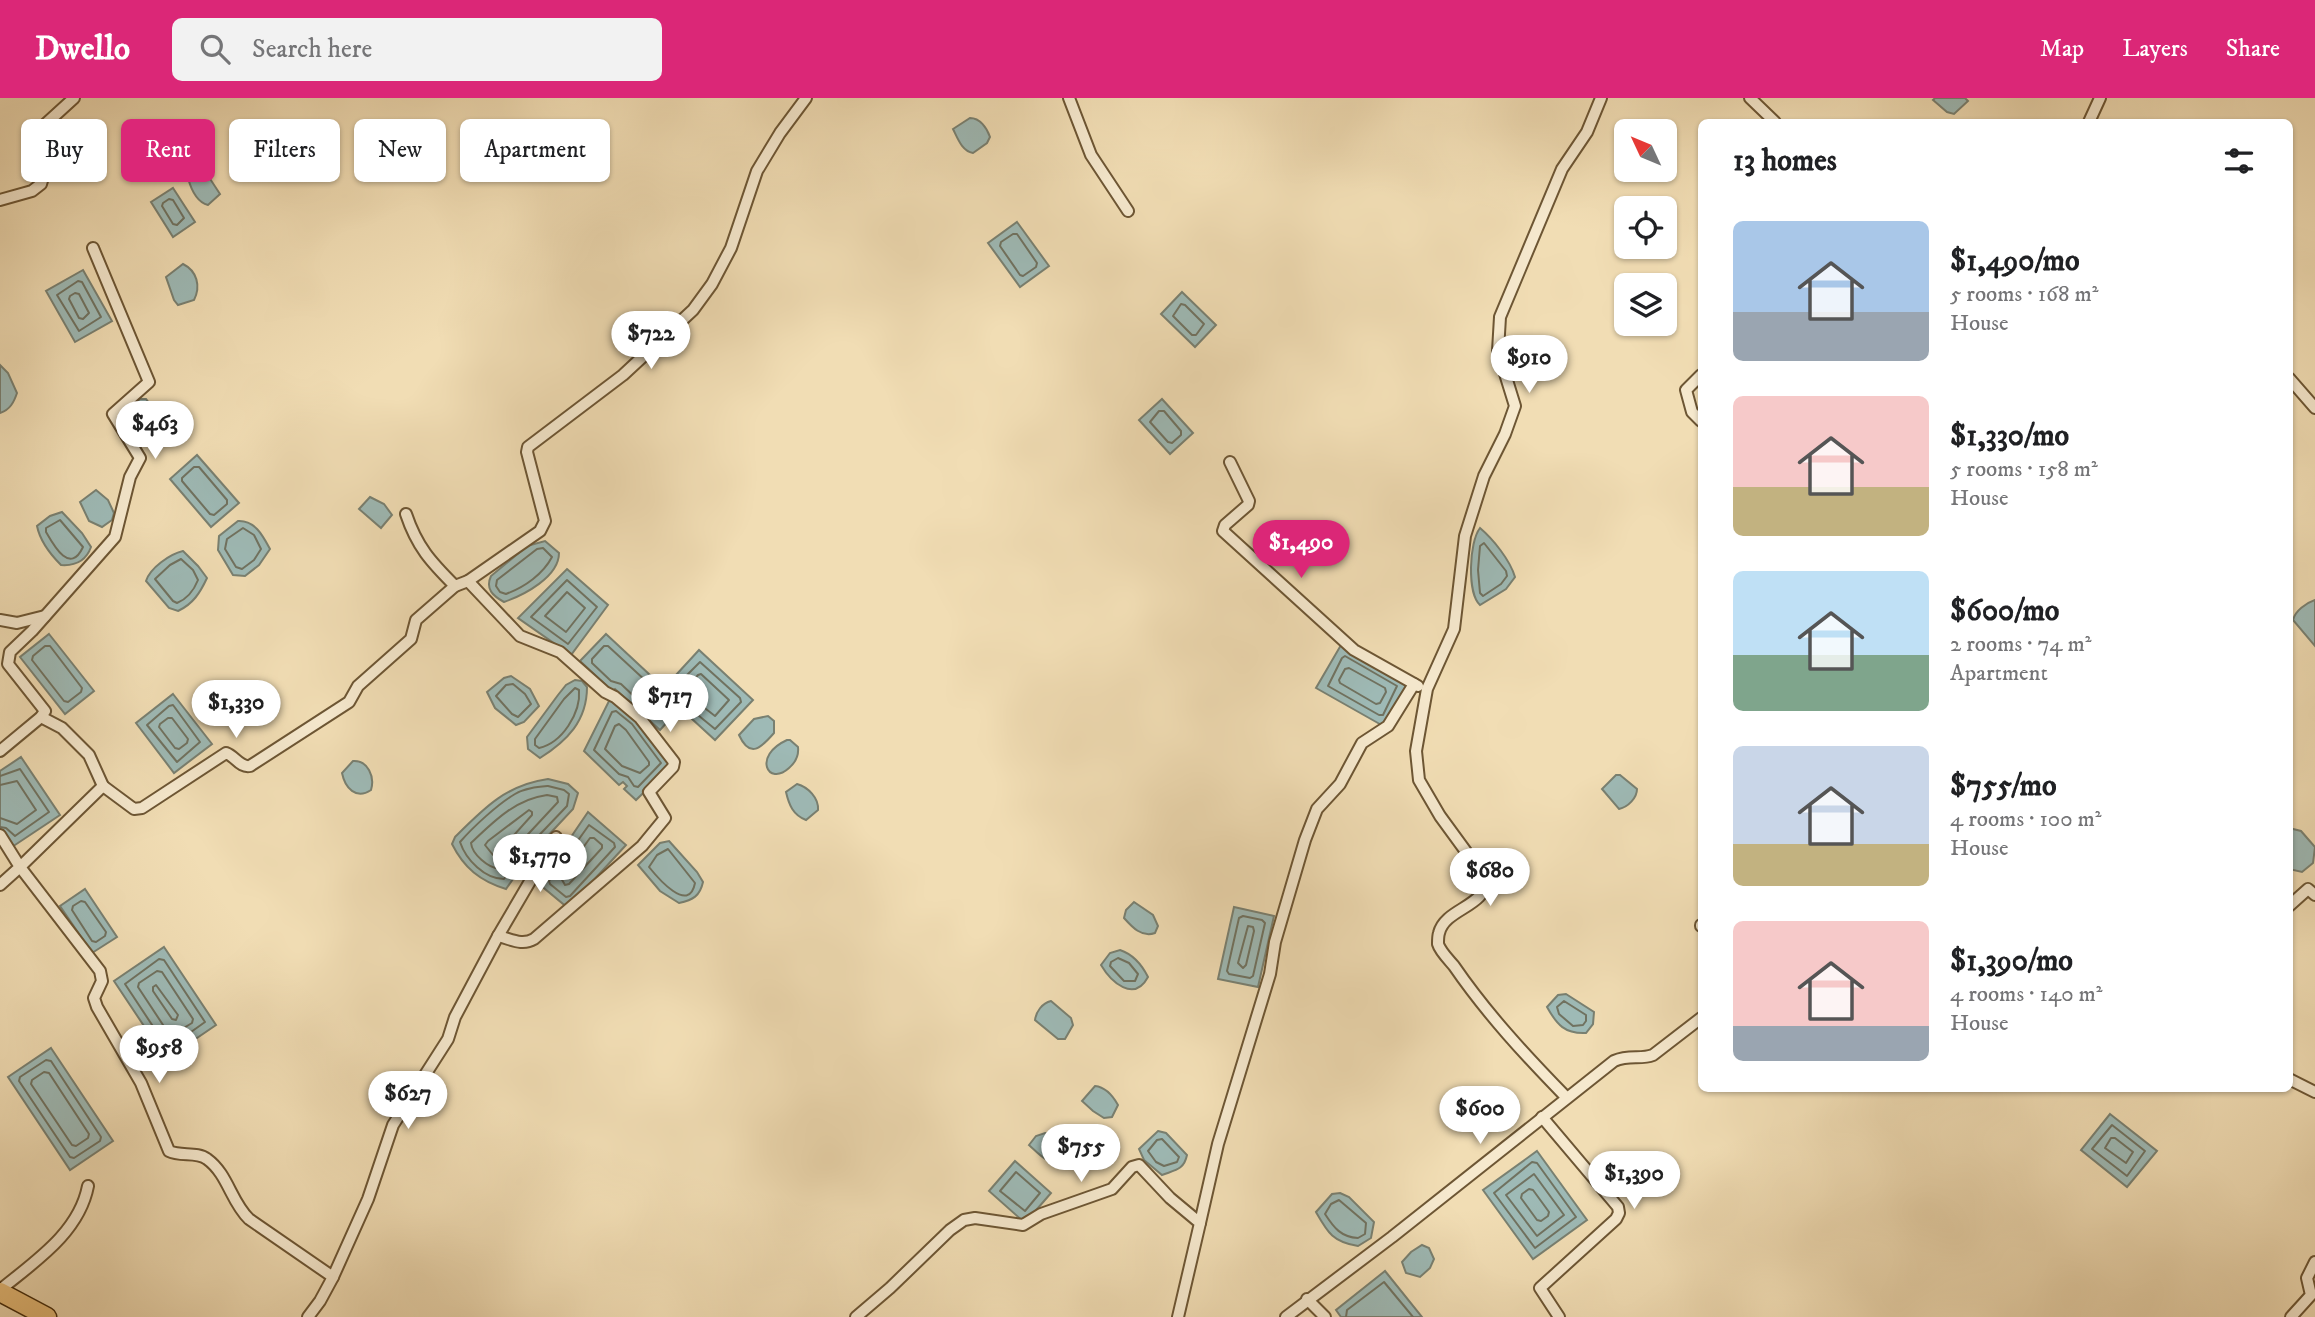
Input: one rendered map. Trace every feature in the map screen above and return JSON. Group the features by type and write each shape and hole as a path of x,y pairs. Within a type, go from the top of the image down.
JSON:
{"highway":[{"path":"0,1291 47,1317"}],"street":[{"path":"0,200 32,191 41,184 44,174 30,152 27,140 74,98"},
{"path":"41,718 62,728 89,755 103,786 134,809 142,808 226,753 232,755 241,765 250,766 349,702 358,686 411,639 416,620 455,586 468,580 544,526 528,447 623,375 693,310 712,284 731,248 757,171 780,132 806,98"},
{"path":"1069,98 1091,155 1128,211"},
{"path":"1566,1097 1518,1047 1467,985 1438,944 1439,932 1444,923 1480,896 1486,888 1486,879 1440,816 1419,780 1416,751 1427,689 1454,629 1465,536 1484,475 1516,406 1498,351 1500,317 1562,169 1587,132 1601,98"},
{"path":"1750,98 1773,119"},
{"path":"2090,119 2100,98"},
{"path":"0,751 41,718 45,711 8,664 7,658 115,537 130,477 140,458 113,414 149,382 93,248"},
{"path":"1698,378 1686,390 1692,412 1698,418"},
{"path":"2293,383 2315,408"},
{"path":"1230,462 1249,501 1248,505 1225,525 1223,531 1354,650 1427,689"},
{"path":"406,514 424,555 455,586"},
{"path":"468,580 520,636 560,652 605,692 640,718 674,764 649,792 665,818 642,846 534,939 522,943 498,936"},
{"path":"0,620 17,622 45,616"},
{"path":"1178,1317 1219,1144 1270,974 1275,942 1309,830 1317,809 1340,784 1362,743 1388,726 1414,684"},
{"path":"0,885 103,786"},
{"path":"0,835 20,867 100,971 102,981 94,998 97,1007 141,1083 169,1151 208,1159 222,1175 241,1212 333,1277"},
{"path":"308,1317 333,1277 368,1199 393,1125 448,1039 455,1017 498,936 556,837"},
{"path":"2293,902 2308,889 2315,895"},
{"path":"1286,1317 1392,1237 1614,1061 1625,1056 1647,1058 1698,1020"},
{"path":"2293,1081 2315,1092"},
{"path":"1542,1117 1618,1207 1619,1213 1616,1219 1540,1288 1559,1317"},
{"path":"856,1317 964,1220 975,1217 1023,1225 1041,1214 1112,1189 1132,1167 1139,1165 1170,1198 1200,1223"},
{"path":"0,1291 67,1231 86,1199 88,1186"},
{"path":"2291,1317 2311,1295 2307,1278 2315,1262"},
{"path":"1307,1299 1325,1317"}],"water":[{"path":"1965,98 1968,101 1954,114 1947,112 1933,100"},
{"path":"970,118 983,124 990,137 987,143 973,153 963,147 953,129"},
{"path":"189,182 212,182 220,194 208,205 192,191"},
{"path":"173,188 195,222 173,237 151,202"},
{"path":"1017,222 1049,266 1020,287 988,243"},
{"path":"183,264 192,271 197,289 194,300 178,305 166,277"},
{"path":"83,270 112,321 75,342 46,291"},
{"path":"1182,292 1216,325 1195,347 1161,314"},
{"path":"0,365 8,373 17,393 11,405 0,413"},
{"path":"140,399 146,399 155,411 151,421 138,433 134,432 125,418 127,410"},
{"path":"1162,399 1193,433 1170,454 1139,420"},
{"path":"197,455 239,503 211,527 170,479"},
{"path":"96,490 108,500 114,513 112,520 102,527 89,521 80,502"},
{"path":"370,497 384,504 392,515 381,528 359,509"},
{"path":"62,512 91,547 83,559 71,565 61,565 38,532 37,526 50,516"},
{"path":"238,521 254,526 270,549 259,565 245,576 233,575 218,550 219,536"},
{"path":"1480,528 1500,550 1515,577 1506,589 1480,605 1473,590 1471,567 1476,535"},
{"path":"545,541 559,553 553,570 547,577 530,590 504,602 493,595 489,585 491,576 527,546"},
{"path":"183,551 207,578 196,598 178,611 169,608 146,581 161,562"},
{"path":"567,569 608,605 571,655 518,618"},
{"path":"2315,600 2315,646 2293,620 2301,608"},
{"path":"49,634 94,691 65,714 20,657"},
{"path":"606,634 664,688 699,650 753,700 715,740 680,708 660,730 580,661"},
{"path":"1341,645 1409,683 1385,727 1316,688"},
{"path":"511,676 530,689 539,706 524,722 516,725 495,708 487,692 504,678"},
{"path":"575,680 582,681 587,687 579,720 559,745 540,758 528,749 527,737 566,685"},
{"path":"173,694 212,744 174,773 136,723"},
{"path":"611,697 637,719 672,765 636,800 624,789 627,786 623,782 619,785 584,751"},
{"path":"768,716 774,721 774,733 760,747 747,747 739,735 754,719"},
{"path":"787,740 798,747 795,761 781,773 770,772 767,761 770,754"},
{"path":"21,757 60,815 12,847 0,830 0,771"},
{"path":"353,761 363,763 369,770 372,785 371,790 366,793 352,791 343,778 342,773"},
{"path":"1616,775 1620,775 1637,789 1631,802 1619,809 1602,789"},
{"path":"548,779 568,784 578,793 573,809 529,856 506,889 488,882 462,860 452,844 455,837 486,807 508,792"},
{"path":"797,784 805,788 817,801 818,810 806,820 792,809 786,792"},
{"path":"588,812 626,845 568,908 539,884"},
{"path":"2293,829 2301,831 2315,847 2313,863 2302,872 2293,870"},
{"path":"669,841 703,882 695,897 679,903 660,891 638,865 660,843"},
{"path":"85,889 117,937 92,953 60,906"},
{"path":"1134,902 1153,915 1158,926 1155,933 1142,933 1124,918 1126,910"},
{"path":"1234,907 1274,916 1258,987 1218,979"},
{"path":"164,947 216,1025 166,1059 114,981"},
{"path":"1120,950 1129,954 1143,968 1148,977 1142,985 1130,989 1123,987 1111,978 1101,965 1110,953"},
{"path":"1566,994 1594,1012 1593,1024 1586,1033 1572,1032 1562,1027 1547,1007 1558,995"},
{"path":"1051,1001 1071,1018 1073,1025 1065,1039 1058,1039 1035,1020 1040,1008"},
{"path":"51,1048 113,1141 70,1170 8,1077"},
{"path":"1095,1086 1102,1088 1118,1105 1112,1117 1104,1118 1082,1101"},
{"path":"2110,1114 2157,1151 2127,1187 2081,1150"},
{"path":"1158,1131 1166,1133 1187,1155 1181,1167 1162,1175 1144,1160 1139,1149"},
{"path":"1045,1133 1056,1139 1064,1151 1059,1162 1047,1160 1029,1145 1036,1136"},
{"path":"1537,1151 1587,1220 1533,1259 1483,1190"},
{"path":"1015,1161 1051,1193 1025,1223 989,1191"},
{"path":"1340,1193 1349,1197 1374,1222 1371,1238 1358,1246 1343,1242 1332,1235 1316,1212 1332,1194"},
{"path":"1422,1245 1429,1248 1434,1259 1430,1268 1420,1277 1406,1273 1402,1262"},
{"path":"1385,1271 1422,1317 1341,1317 1336,1310"}]}
